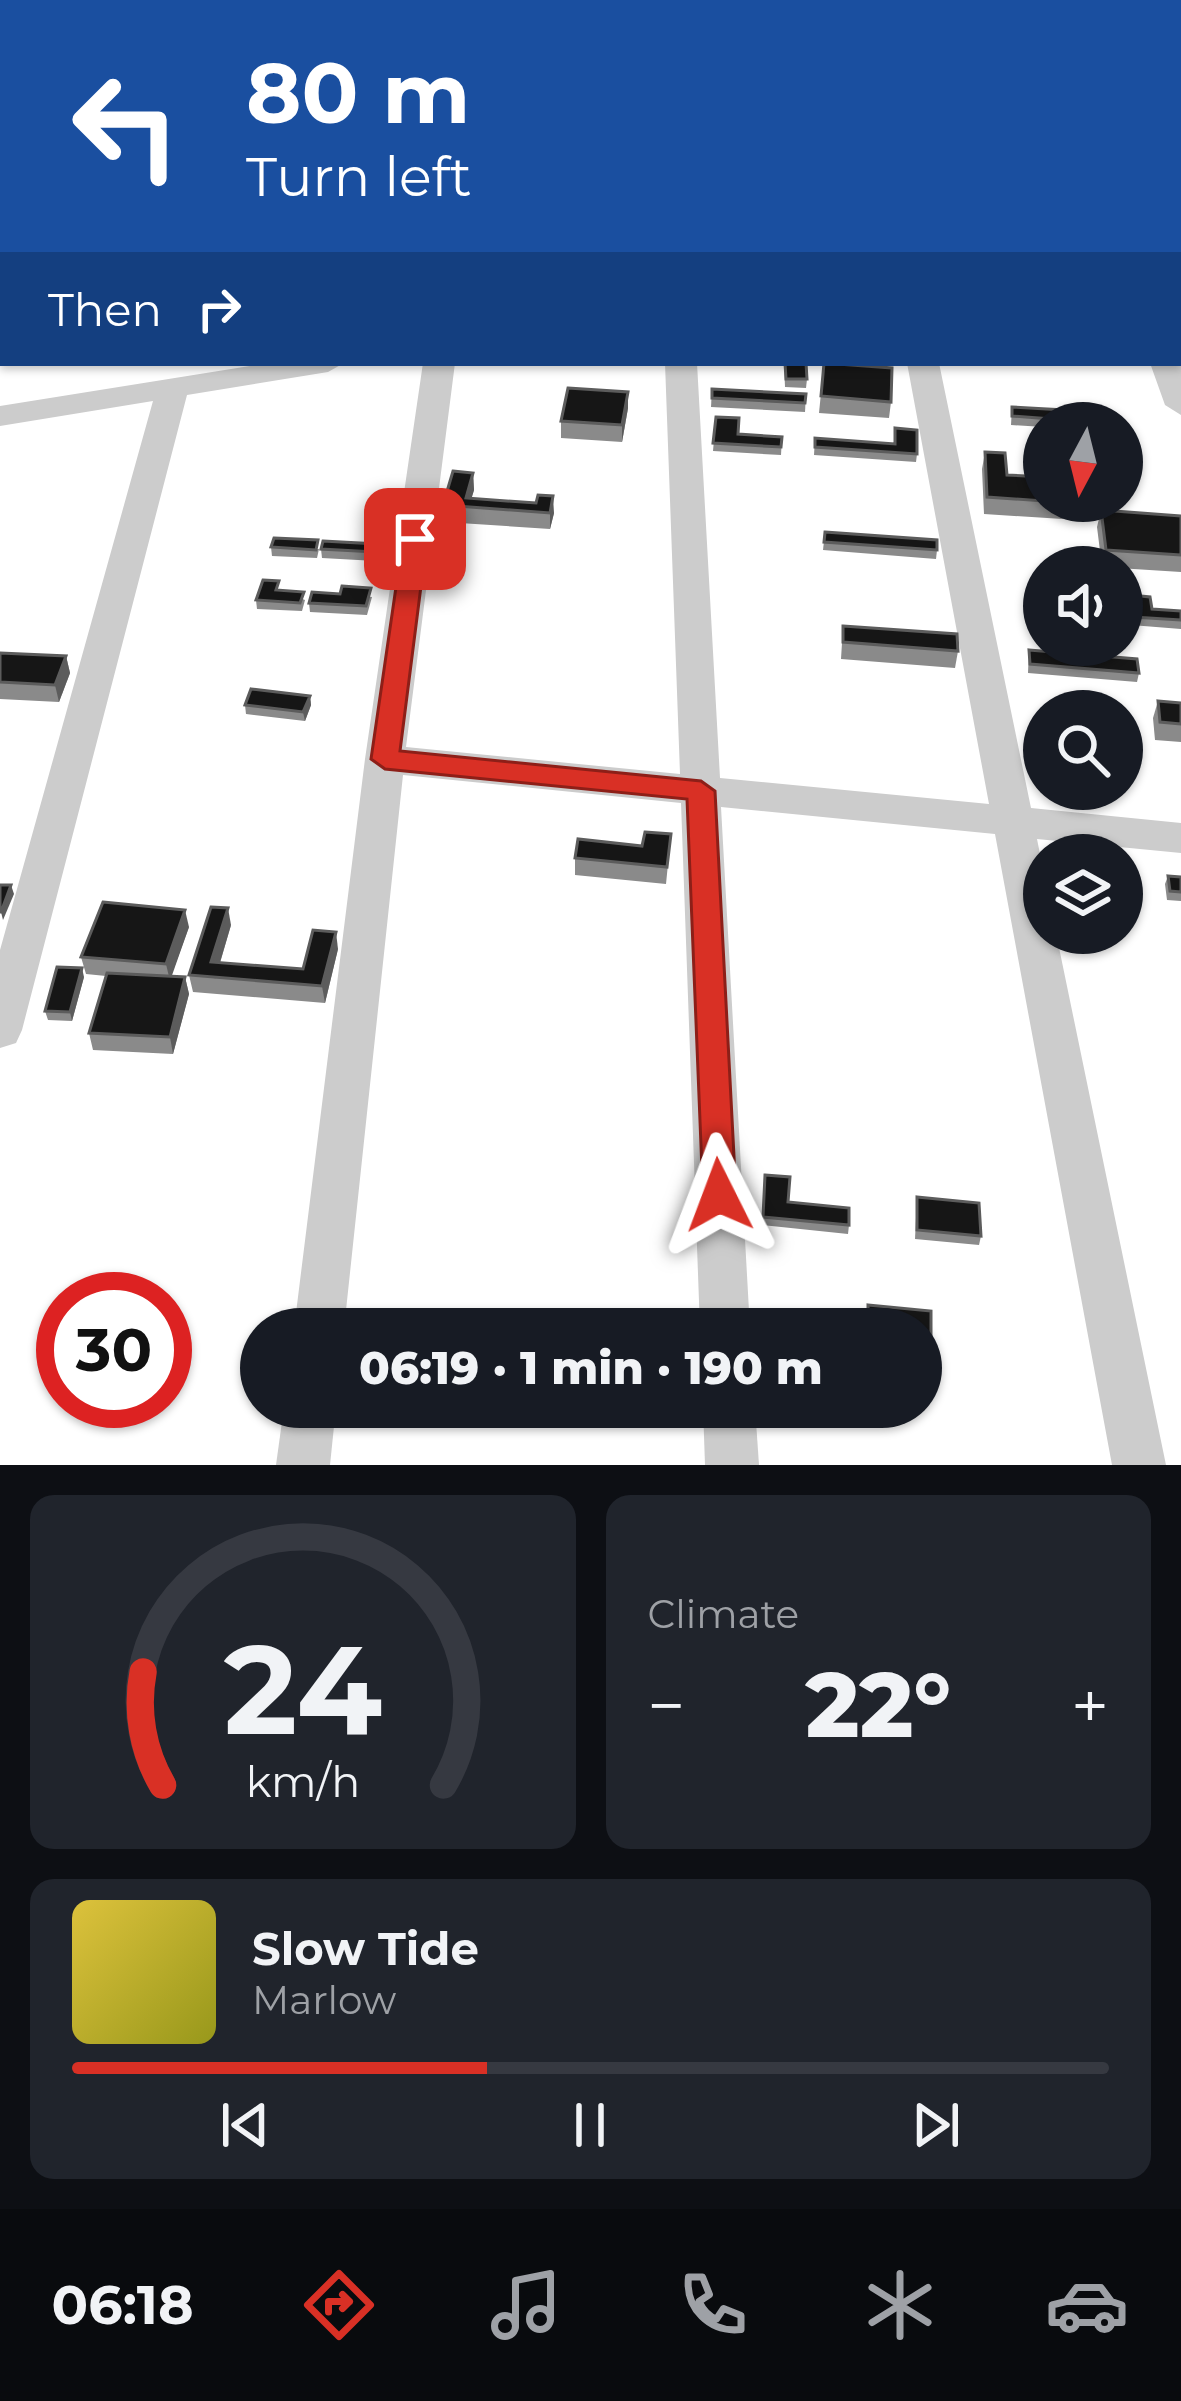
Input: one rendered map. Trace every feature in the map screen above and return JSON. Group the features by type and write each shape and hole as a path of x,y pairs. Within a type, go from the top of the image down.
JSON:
{"street":[{"path":"0,416 309,366"},
{"path":"321,1308 385,759 439,366"},
{"path":"681,366 724,1308"},
{"path":"924,366 1139,1465"},
{"path":"1167,366 1181,405"},
{"path":"0,1030 173,388"},
{"path":"385,759 1181,838"},
{"path":"303,1465 307,1428"},
{"path":"730,1428 732,1465"}],"building":[{"path":"785,366 806,366 807,379 786,379"},
{"path":"824,366 892,368 891,402 821,396"},
{"path":"568,388 628,392 622,425 561,421"},
{"path":"712,389 806,394 805,403 712,398"},
{"path":"1012,407 1023,408 1023,417 1012,416"},
{"path":"716,417 739,418 738,434 782,437 781,447 713,443"},
{"path":"895,428 917,430 917,454 815,447 815,438 895,444"},
{"path":"985,452 1005,453 1007,475 1023,476 1023,500 987,497"},
{"path":"453,471 473,473 466,498 536,503 538,495 553,496 550,513 443,505"},
{"path":"1143,513 1181,516 1181,555 1143,552 1143,546 1106,546 1102,522 1143,522"},
{"path":"825,532 937,540 937,550 824,542"},
{"path":"274,538 318,540 316,550 271,547"},
{"path":"323,541 377,544 375,552 321,549"},
{"path":"263,580 279,581 276,590 304,592 300,603 256,600"},
{"path":"342,586 371,588 366,606 309,603 312,592 340,594"},
{"path":"1143,596 1150,597 1152,609 1181,611 1181,620 1143,618"},
{"path":"843,626 957,634 958,651 843,642"},
{"path":"0,653 66,656 55,685 0,682"},
{"path":"1054,666 1138,666 1139,673"},
{"path":"251,689 310,696 303,712 245,705"},
{"path":"1158,701 1181,703 1181,724 1160,722"},
{"path":"645,832 671,834 667,867 575,858 578,839 642,846"},
{"path":"1168,876 1181,877 1181,892 1170,891"},
{"path":"0,885 11,885 1,912 0,912"},
{"path":"103,902 185,910 166,964 81,957"},
{"path":"211,907 228,908 211,962 303,969 313,930 336,932 322,986 189,975"},
{"path":"57,967 82,968 70,1012 45,1011"},
{"path":"107,973 185,977 170,1037 89,1033"},
{"path":"765,1175 790,1177 788,1202 849,1208 849,1225 763,1217"},
{"path":"917,1197 979,1203 981,1236 917,1230"}],"route":[{"path":"415,539 385,759 701,791 719,1195"}]}
